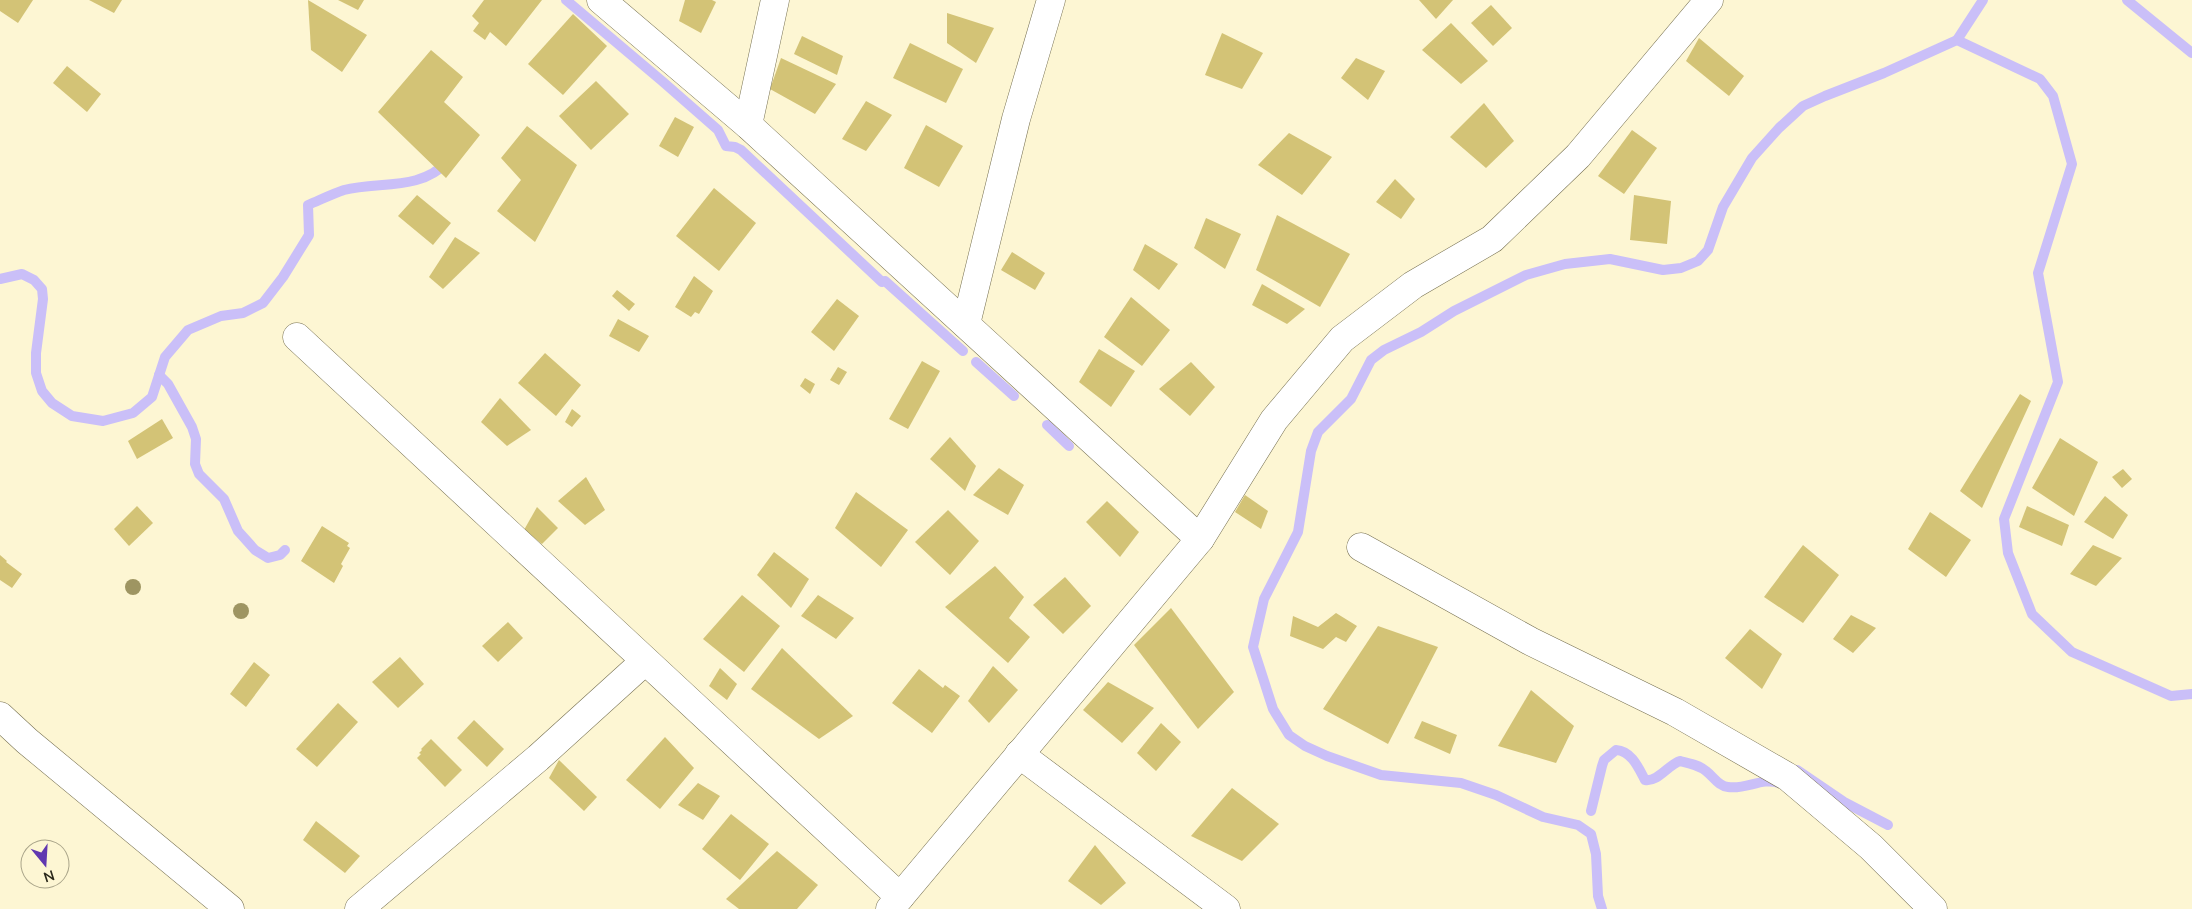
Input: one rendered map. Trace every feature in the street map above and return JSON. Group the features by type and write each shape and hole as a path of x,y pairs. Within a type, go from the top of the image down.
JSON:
{"street":[{"path":"601,0 748,125 1200,538"},
{"path":"748,125 775,0"},
{"path":"966,324 1016,119 1051,0"},
{"path":"297,337 645,661 895,903 1200,538 1274,420 1342,339 1413,284 1492,239 1578,156 1709,0"},
{"path":"1361,547 1530,642 1675,712 1788,777 1871,847 1933,909"},
{"path":"359,909 538,758 645,661"},
{"path":"0,716 26,741 230,909"},
{"path":"1019,754 1226,909"}],"building":[{"path":"0,0 33,0 18,23 0,11"},
{"path":"89,0 122,0 114,13"},
{"path":"308,0 367,35 342,72 311,50"},
{"path":"338,0 364,0 358,10"},
{"path":"484,0 542,0 506,46 490,32 485,40 473,31 479,23 472,16"},
{"path":"685,0 712,0 716,2 701,33 679,21"},
{"path":"1419,0 1453,0 1436,19"},
{"path":"1491,5 1512,28 1493,46 1471,23"},
{"path":"947,13 994,28 976,63 947,43"},
{"path":"573,14 607,46 563,95 528,64"},
{"path":"1451,23 1488,61 1461,84 1422,50"},
{"path":"1222,33 1263,53 1242,89 1205,75"},
{"path":"802,36 843,56 837,75 794,54"},
{"path":"1699,38 1744,76 1729,96 1686,61"},
{"path":"910,43 963,69 946,103 893,78"},
{"path":"431,50 463,77 444,102 480,135 446,178 378,112"},
{"path":"781,58 836,84 815,114 770,89"},
{"path":"1356,58 1385,71 1368,100 1341,78"},
{"path":"67,66 101,94 87,112 53,83"},
{"path":"596,81 629,114 591,150 559,116"},
{"path":"866,101 892,115 866,151 842,139"},
{"path":"1484,103 1514,141 1486,168 1450,137"},
{"path":"675,117 694,127 678,157 659,146"},
{"path":"926,125 963,146 939,187 904,168"},
{"path":"527,126 577,165 535,242 497,211 521,180 501,158"},
{"path":"1632,130 1657,148 1624,194 1598,176"},
{"path":"1289,133 1332,157 1302,195 1258,165"},
{"path":"1395,179 1415,199 1401,219 1376,202"},
{"path":"714,188 756,223 719,271 676,236"},
{"path":"417,195 451,223 433,245 398,216"},
{"path":"1634,195 1671,201 1667,244 1630,240"},
{"path":"1277,215 1350,254 1320,307 1256,270"},
{"path":"1206,218 1241,234 1225,269 1194,248"},
{"path":"455,237 480,253 443,289 429,277"},
{"path":"1145,244 1178,264 1159,290 1133,270"},
{"path":"1012,252 1045,273 1035,290 1001,270"},
{"path":"694,276 713,291 699,314 695,312 691,317 675,307"},
{"path":"1262,284 1305,309 1287,324 1252,305"},
{"path":"617,290 635,304 629,311 612,296"},
{"path":"1131,297 1170,330 1142,366 1104,337"},
{"path":"837,299 859,316 834,351 811,332"},
{"path":"618,319 649,336 639,352 609,336"},
{"path":"1099,349 1135,371 1111,407 1079,382"},
{"path":"545,353 581,385 556,416 518,383"},
{"path":"922,361 940,371 908,429 889,419"},
{"path":"1191,362 1215,387 1190,416 1159,389"},
{"path":"838,367 847,372 839,385 830,380"},
{"path":"805,378 815,384 810,394 800,386"},
{"path":"2020,394 2031,401 1982,508 1960,491"},
{"path":"500,398 531,430 507,446 481,422"},
{"path":"572,409 581,416 572,427 565,422"},
{"path":"162,419 173,438 137,459 128,441"},
{"path":"950,437 976,466 965,491 930,459"},
{"path":"2060,438 2098,462 2074,516 2032,488"},
{"path":"999,468 1024,485 1008,515 973,495"},
{"path":"2123,469 2132,479 2122,488 2112,477"},
{"path":"586,477 605,510 585,525 558,501"},
{"path":"856,492 908,530 881,567 835,528"},
{"path":"1245,495 1268,511 1261,529 1235,512"},
{"path":"2105,496 2128,515 2113,539 2084,522"},
{"path":"1107,501 1139,532 1120,557 1086,522"},
{"path":"137,506 153,523 129,546 114,529"},
{"path":"2027,506 2069,525 2062,546 2019,527"},
{"path":"537,507 558,528 542,544 524,530"},
{"path":"948,510 979,541 950,575 915,542"},
{"path":"1930,512 1971,540 1946,577 1908,549"},
{"path":"322,526 349,543 347,546 350,548 341,564 343,566 334,583 301,561"},
{"path":"1803,545 1839,575 1803,623 1764,597"},
{"path":"2093,545 2122,558 2096,586 2070,574"},
{"path":"774,552 809,579 791,608 757,575"},
{"path":"0,555 22,574 12,588 0,580"},
{"path":"995,566 1024,597 1009,618 1030,637 1008,663 945,607"},
{"path":"1065,577 1091,606 1063,634 1033,605"},
{"path":"742,595 780,626 744,672 703,639"},
{"path":"818,595 854,618 836,639 801,616"},
{"path":"1171,608 1234,692 1198,729 1134,645"},
{"path":"1336,613 1357,626 1346,642 1336,637 1323,649 1290,636 1293,616 1318,627"},
{"path":"1851,615 1876,628 1853,653 1833,639"},
{"path":"508,622 523,638 498,662 482,646"},
{"path":"1378,626 1438,647 1388,744 1323,709"},
{"path":"1750,629 1782,654 1762,689 1725,658"},
{"path":"782,648 853,716 819,739 751,689"},
{"path":"400,657 424,684 398,708 372,682"},
{"path":"254,662 270,675 246,707 230,694"},
{"path":"993,666 1018,690 989,723 968,701"},
{"path":"720,668 737,684 727,700 709,686"},
{"path":"919,669 943,688 945,685 960,696 932,733 892,703"},
{"path":"1108,682 1154,708 1122,743 1083,710"},
{"path":"1531,690 1574,726 1556,763 1498,746"},
{"path":"338,703 358,722 317,767 296,749"},
{"path":"474,720 504,749 487,767 457,738"},
{"path":"1422,721 1457,735 1450,754 1414,738"},
{"path":"1161,723 1181,742 1156,771 1137,753"},
{"path":"665,737 694,768 660,809 626,780"},
{"path":"431,739 462,770 445,787 417,758 421,754 419,753 421,749"},
{"path":"559,760 597,797 584,811 549,778"},
{"path":"698,783 720,796 703,820 678,805"},
{"path":"1232,788 1279,824 1242,861 1191,836"},
{"path":"731,814 769,844 740,880 702,849"},
{"path":"316,821 360,856 345,873 303,840"},
{"path":"1095,845 1126,883 1101,905 1068,881"},
{"path":"777,851 818,885 797,909 739,909 726,899"}],"waterway":[{"path":"566,0 718,130 726,146 741,150 882,282 885,281 963,351"},
{"path":"1602,909 1598,896 1596,854 1591,834 1578,825 1543,817 1496,795 1461,783 1381,775 1327,756 1305,746 1289,735 1273,709 1253,647 1264,599 1298,532 1311,451 1318,432 1351,399 1371,360 1384,350 1421,332 1454,311 1526,275 1565,264 1610,259 1663,270 1681,268 1698,261 1708,250 1723,207 1752,158 1779,128 1803,106 1884,73 1957,40 1983,0"},
{"path":"2127,0 2192,53"},
{"path":"1957,40 2040,79 2053,96 2072,164 2038,273 2058,382 2004,519 2008,553 2032,614 2072,652 2171,696 2192,694"},
{"path":"0,279 22,274 34,280 42,289 43,299 36,353 36,373 42,391 52,403 72,416 103,421 133,413 152,397 165,357 188,330 221,316 243,313 263,303 283,277 309,235 308,205 344,190 412,181 436,171 447,162"},
{"path":"976,362 1014,396"},
{"path":"159,375 168,384 192,427 196,439 195,464 199,474 224,499 238,531 255,550 268,558 280,555 285,550"},
{"path":"1047,425 1069,446"},
{"path":"1591,811 1604,760 1616,750 1622,751 1631,757 1645,780 1659,776 1680,761 1700,767 1725,786 1741,787 1760,782 1779,783"},
{"path":"1797,770 1844,802 1888,825"}]}
